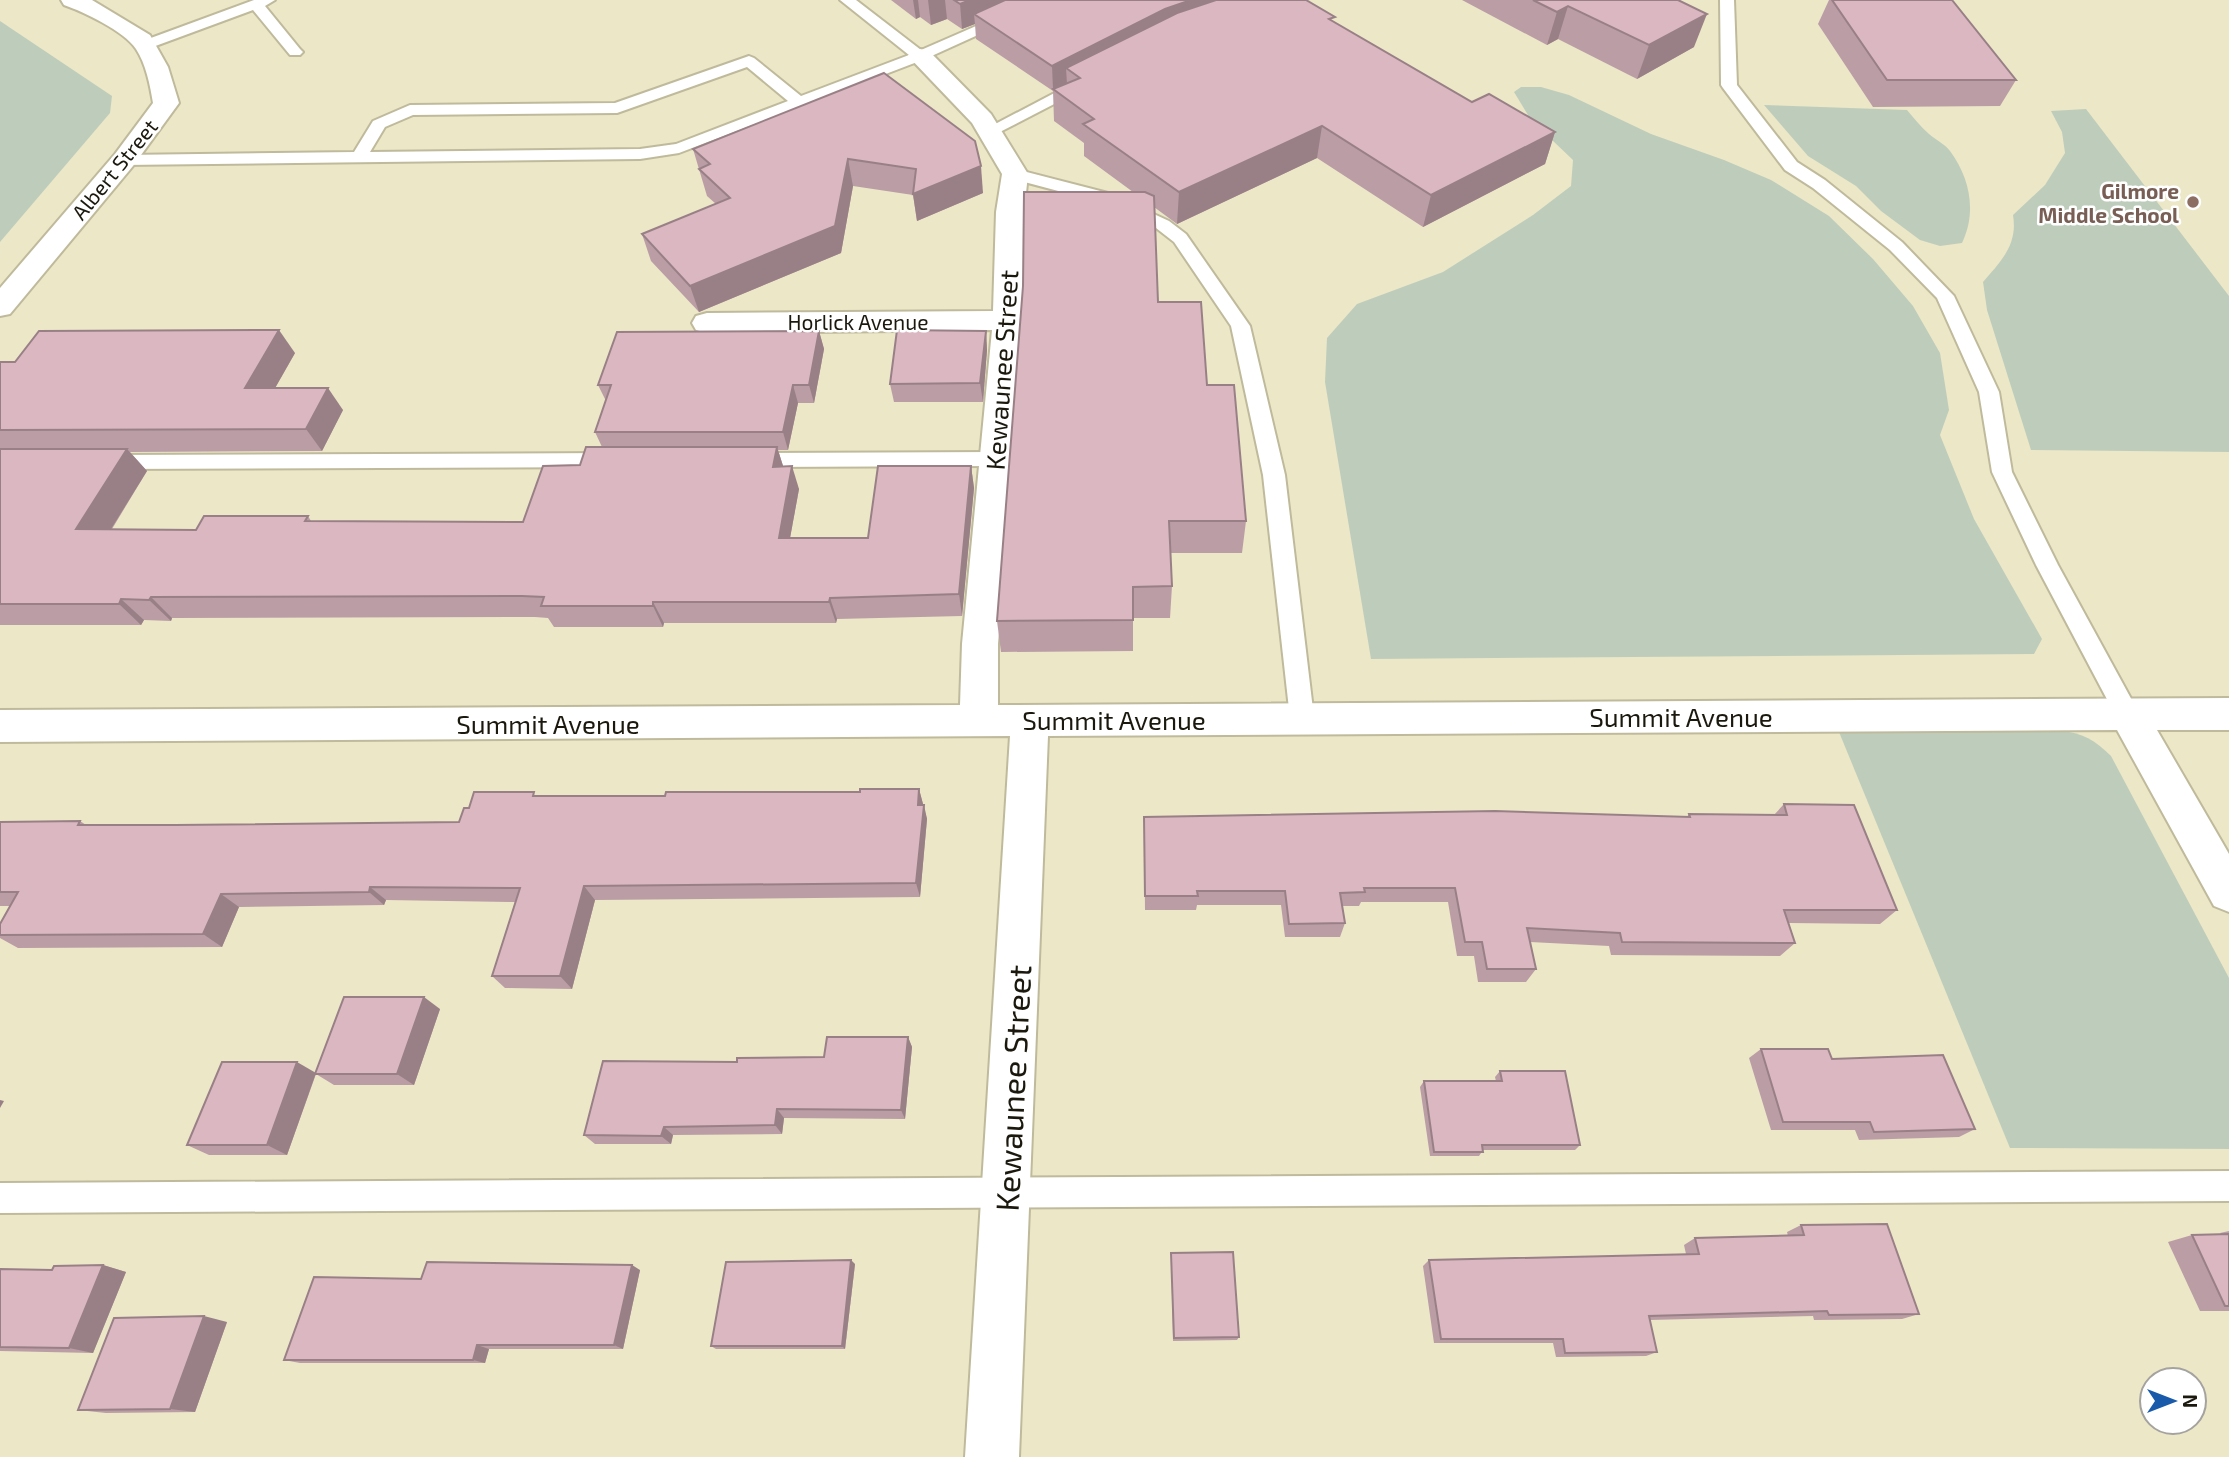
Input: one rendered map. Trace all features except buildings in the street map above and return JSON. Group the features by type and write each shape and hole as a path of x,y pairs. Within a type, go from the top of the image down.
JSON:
{"street":[{"path":"80,1 145,44"},
{"name":"Albert Street","path":"0,307 124,160 166,103 163,83 145,44"},
{"path":"920,55 982,119 1015,174"},
{"name":"Kewaunee Street","path":"979,720 980,644 1008,320 1010,212 1015,174"},
{"name":"Horlick Avenue","path":"707,323 1008,320"},
{"name":"Summit Avenue","path":"0,726 2229,714"},
{"path":"2128,715 2229,893"},
{"name":"Kewaunee Street","path":"992,1457 1030,719"}],"lane":[{"path":"847,0 920,55"},
{"path":"124,160 640,155 679,148 920,55 1048,0"},
{"path":"1727,0 1729,85 1791,166 1819,184 1896,246 1945,296 1989,392 2002,472 2047,565 2128,715"},
{"path":"145,44 262,2 295,52"},
{"path":"359,157 379,124 410,110 617,108 749,61 799,102"},
{"path":"990,131 1098,76"},
{"path":"1015,174 1137,209 1168,228 1180,238 1240,326 1274,475 1301,718"},
{"path":"732,460 994,459"},
{"path":"83,462 635,460"},
{"path":"0,1198 2229,1186"}],"green space":[{"path":"0,21 112,96 110,113 0,242"},
{"path":"1521,87 1541,87 1569,95 1651,134 1771,180 1829,216 1873,259 1913,306 1940,353 1949,410 1940,435 1974,519 2042,639 2034,654 1371,659 1325,382 1327,338 1357,304 1443,272 1533,215 1571,186 1573,160 1531,120 1514,92"},
{"path":"1764,105 1907,110 1926,131 1948,149 1957,161 1967,184 1969,219 1962,243 1940,246 1920,240 1881,211 1856,186 1808,156"},
{"path":"2086,109 2229,296 2229,452 2031,450 1987,310 1983,282 2007,252 2013,235 2013,215 2045,185 2065,153 2062,132 2051,111"},
{"path":"2060,731 2088,738 2111,756 2229,978 2229,1149 2010,1148 1839,732"}],"place":[{"name":"Gilmore Middle School","path":"2193,202"}]}
